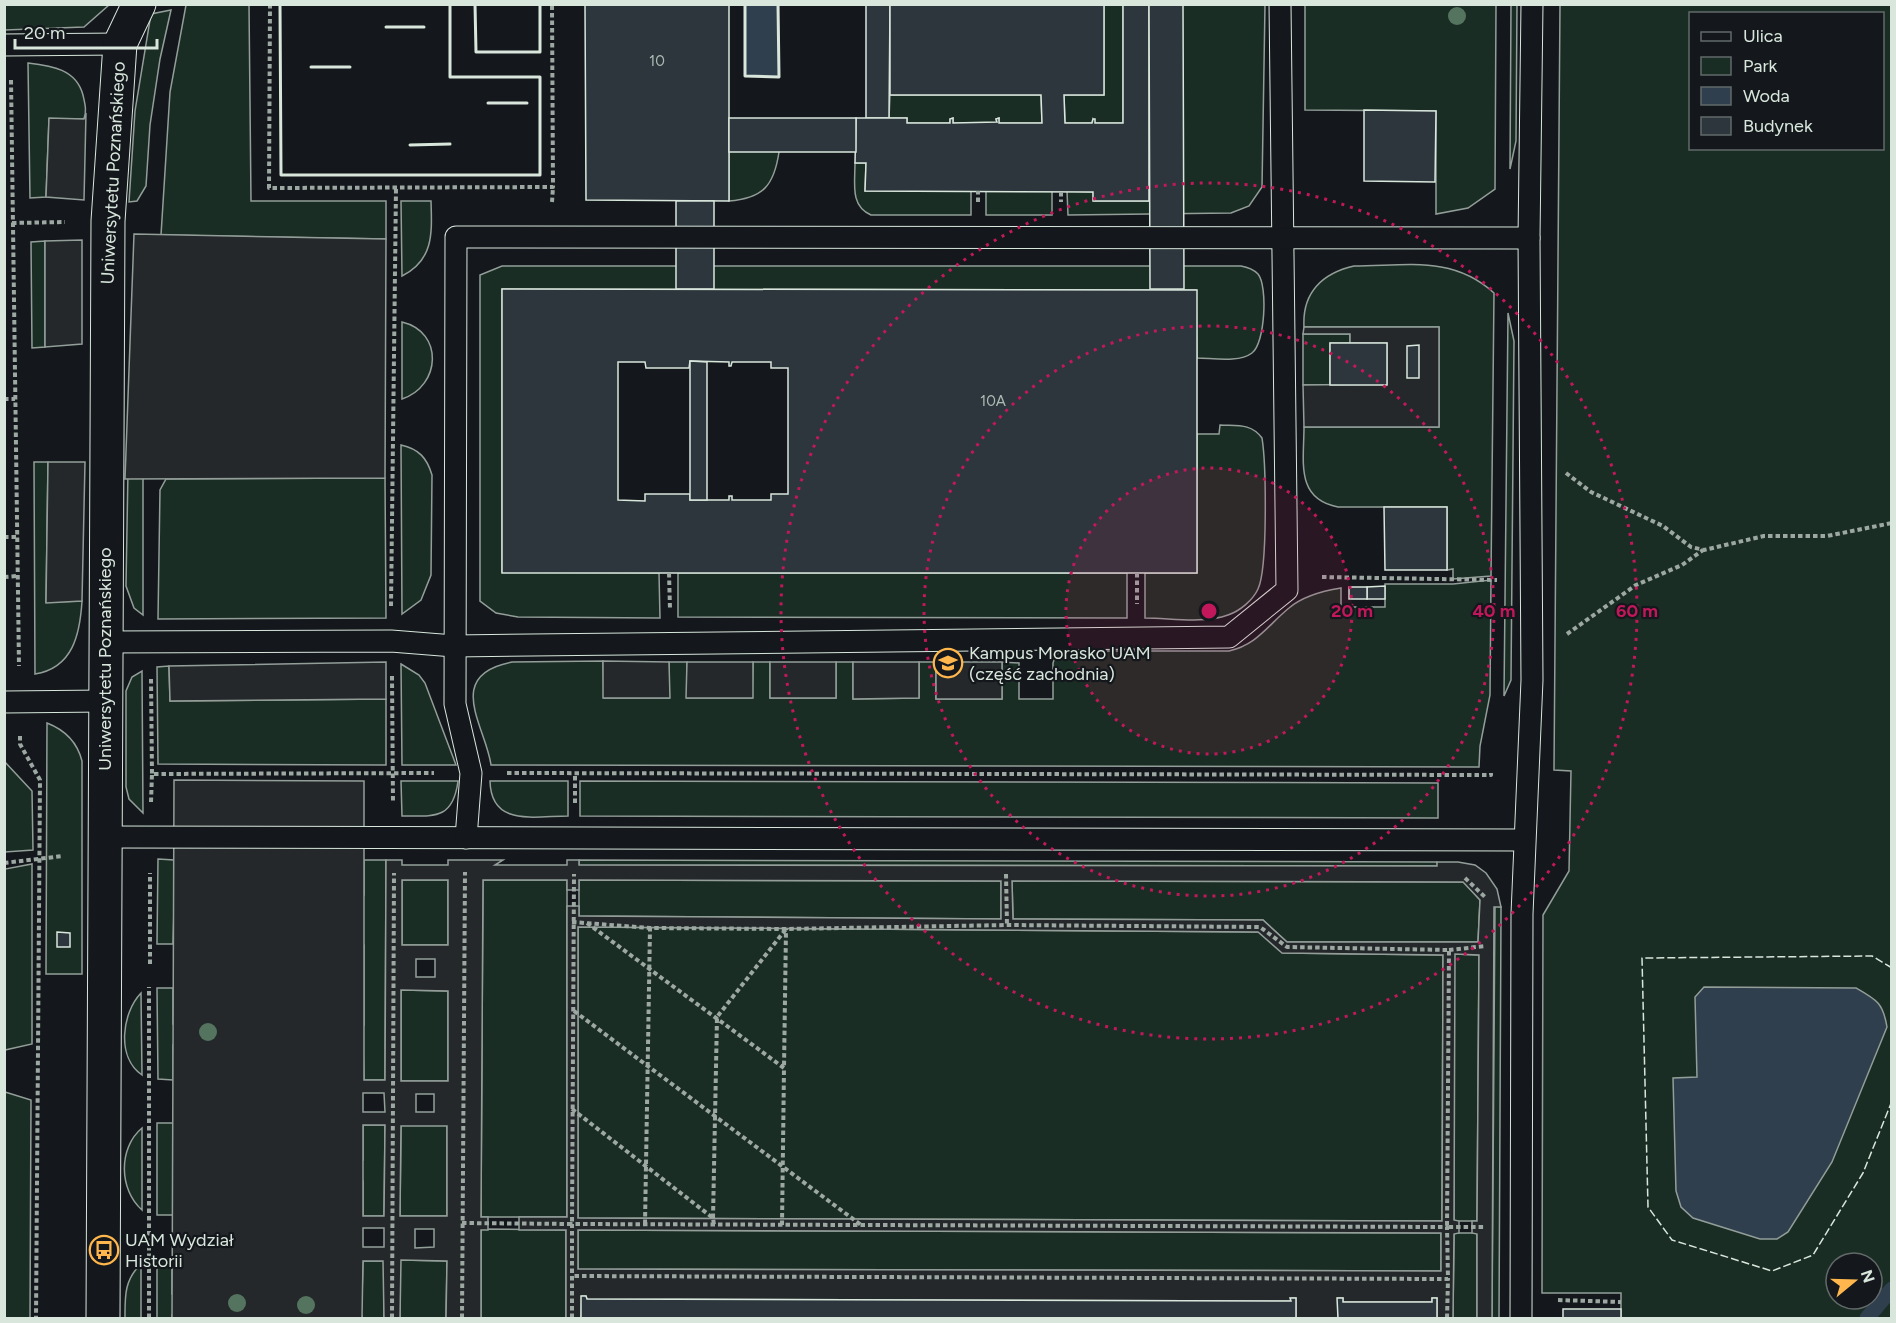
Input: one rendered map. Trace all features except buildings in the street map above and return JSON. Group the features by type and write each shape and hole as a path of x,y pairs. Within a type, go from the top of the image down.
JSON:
{"street":[{"name":"Uniwersytetu Poznańskiego","path":"103,1318 104,642 108,221 120,44 139,4"}],"lane":[{"path":"104,642 391,641 454,646 1229,637 1287,590 1280,4"},
{"path":"1521,1309 1524,840 1532,646 1529,238 1532,4"},
{"path":"8,45 120,44"},
{"path":"466,838 471,773 455,704 454,646 456,237 1529,238"},
{"path":"4,702 105,702"},
{"path":"105,837 1524,840"}],"path":[{"path":"270,4 269,188 553,187 552,4"},
{"path":"8,45 19,670"},
{"path":"392,1318 394,773 391,641 396,188"},
{"path":"12,223 70,222"},
{"path":"4,399 15,399"},
{"path":"1531,464 1560,468 1591,492 1663,526 1691,547 1704,550"},
{"path":"1532,646 1556,642 1636,585 1682,565 1704,550 1764,536 1793,538 1827,536 1892,524"},
{"path":"4,537 17,537"},
{"path":"1498,568 1498,592"},
{"path":"4,577 17,576"},
{"path":"1287,576 1498,580"},
{"path":"20,733 20,744 40,780 36,1318"},
{"path":"149,967 152,774 1491,776 1491,764"},
{"path":"4,863 67,856 105,837"},
{"path":"462,1318 466,838"},
{"path":"1006,872 1007,925"},
{"path":"393,873 403,873"},
{"path":"455,873 465,873"},
{"path":"572,1318 573,890"},
{"path":"572,922 650,928 786,929 1007,925 1260,927 1287,947 1449,950 1448,1318"},
{"path":"587,922 784,1068"},
{"path":"645,1224 650,928"},
{"path":"714,1225 717,1017 786,929"},
{"path":"782,1225 786,929"},
{"path":"149,1318 150,978"},
{"path":"573,1010 716,1114 862,1226"},
{"path":"571,1109 713,1218"},
{"path":"462,1223 1472,1227"},
{"path":"572,1276 1448,1279"},
{"path":"1521,1309 1621,1302"}],"green space":[{"path":"1517,4 1516,141 1510,169 1511,5"},
{"path":"4,5 109,5 84,27 5,30"},
{"path":"186,5 249,5 251,201 386,201 386,239 161,235 170,92"},
{"path":"1104,5 1123,5 1123,123 1095,123 1093,119 1092,123 1065,123 1064,95 1104,95"},
{"path":"1149,5 1265,5 1262,187 1249,206 1231,213 1068,215 1067,191 1093,192 1094,201 1149,201"},
{"path":"1305,5 1496,5 1495,189 1468,208 1436,214 1436,111 1305,110"},
{"path":"1560,5 1891,5 1891,1318 1621,1318 1621,1293 1542,1293 1543,915 1569,871 1571,771 1554,770"},
{"path":"171,10 160,59 150,125 146,186 137,201 129,202 135,111 151,14"},
{"path":"28,63 62,70 69,74 80,86 85,104 84,119 49,119 46,197 30,198"},
{"path":"890,95 1041,95 1042,123 999,123 999,118 996,119 997,123 953,123 953,118 950,119 950,123 907,123 907,118 889,118"},
{"path":"729,118 779,152 774,174 765,188 750,197 729,201"},
{"path":"855,163 866,163 865,191 971,191 971,215 871,215 860,206 855,194"},
{"path":"986,191 1052,191 1052,215 986,215"},
{"path":"401,201 431,201 431,235 426,254 420,262 402,276"},
{"path":"45,241 45,347 32,348 31,242"},
{"path":"1428,265 1445,268 1478,281 1494,293 1491,576 1453,579 1453,569 1447,570 1447,507 1338,507 1324,503 1308,487 1303,465 1304,427 1439,427 1439,327 1304,327 1307,304 1317,286 1333,274 1354,266"},
{"path":"502,266 1241,266 1254,271 1261,280 1264,315 1260,339 1252,353 1240,358 1218,359 1197,358 1196,290 502,289 502,572 659,573 660,618 518,617 496,613 480,601 480,275"},
{"path":"1508,313 1514,341 1511,680 1504,696"},
{"path":"402,322 416,328 425,336 431,347 432,359 430,372 424,383 415,392 402,399"},
{"path":"1303,334 1350,334 1350,343 1330,343 1330,385 1303,385"},
{"path":"1220,425 1248,428 1262,438 1265,539 1258,589 1241,608 1218,618 1198,620 1145,618 1145,573 1197,573 1197,434 1219,434"},
{"path":"401,445 421,455 432,475 431,575 421,600 402,614"},
{"path":"143,449 143,615 134,608 126,586 128,470"},
{"path":"34,462 48,462 46,602 82,601 79,625 72,648 58,665 35,674"},
{"path":"385,478 386,618 158,619 160,490 166,479"},
{"path":"678,573 1127,573 1127,618 678,617"},
{"path":"1491,580 1490,695 1480,746 1479,767 491,765 474,704 474,690 479,678 491,669 512,662 603,661 604,698 669,698 669,662 687,662 687,698 752,698 753,662 770,662 770,698 836,698 836,662 853,662 853,699 919,698 919,662 936,662 936,699 1002,699 1002,662 1019,663 1019,699 1053,699 1053,663 1056,654 1065,651 1229,651 1247,644 1262,634 1294,604 1320,592 1341,588 1341,607 1385,607 1385,584 1453,584"},
{"path":"401,664 419,675 425,683 456,765 402,765"},
{"path":"169,666 170,701 386,699 386,765 158,764 157,667"},
{"path":"142,671 143,813 129,799 126,787 126,691 132,677"},
{"path":"47,723 69,737 82,761 82,974 46,974"},
{"path":"4,761 32,791 33,850 5,852"},
{"path":"401,781 458,781 452,803 447,809 432,815 402,816"},
{"path":"490,781 568,781 568,816 529,817 506,812 498,806 492,796"},
{"path":"580,781 1438,783 1438,818 580,816"},
{"path":"158,859 174,860 174,894 364,895 364,860 386,860 385,1080 364,1080 363,1045 173,1045 173,1080 158,1079 157,988 173,988 173,1024 364,1025 364,945 174,909 173,944 157,944"},
{"path":"579,860 1437,862 1438,866 579,865"},
{"path":"32,864 32,1044 5,1050 5,869"},
{"path":"402,880 448,880 448,945 402,945"},
{"path":"483,880 567,880 567,1217 481,1217"},
{"path":"579,880 1001,881 1001,919 579,916"},
{"path":"1012,881 1464,882 1480,900 1478,942 1287,942 1263,920 1013,919"},
{"path":"1495,906 1501,907 1499,1318 1492,1318"},
{"path":"578,927 1259,932 1283,953 1443,955 1442,1221 578,1218"},
{"path":"1454,954 1479,955 1477,1221 1454,1221"},
{"path":"401,990 448,991 448,1081 401,1081"},
{"path":"141,993 142,1075 128,1057 125,1046 129,1012"},
{"path":"5,1092 31,1100 30,1318 5,1318"},
{"path":"157,1123 173,1123 173,1159 363,1160 363,1125 385,1125 384,1216 363,1216 363,1181 173,1180 173,1215 157,1215"},
{"path":"401,1125 447,1125 447,1216 400,1216"},
{"path":"142,1128 142,1210 134,1202 129,1192 124,1169 129,1146 134,1136"},
{"path":"481,1229 566,1230 566,1318 481,1318"},
{"path":"578,1230 1441,1233 1441,1271 578,1269"},
{"path":"1454,1233 1477,1233 1477,1318 1453,1318"},
{"path":"157,1259 172,1259 172,1294 362,1296 363,1261 384,1261 384,1318 172,1315 172,1318 157,1318"},
{"path":"400,1260 447,1261 446,1318 400,1318"},
{"path":"141,1264 141,1318 125,1318 128,1283"}],"shaded area":[{"path":"86,113 84,200 46,197 49,118 84,119"},
{"path":"134,234 386,239 385,478 125,479"},
{"path":"82,240 82,344 45,347 45,241"},
{"path":"1304,327 1439,327 1439,427 1304,427 1303,385 1387,384 1387,343 1350,343 1350,334 1303,334"},
{"path":"48,462 85,462 82,601 46,603"},
{"path":"603,661 669,662 670,698 603,698"},
{"path":"386,662 386,699 170,701 169,666"},
{"path":"687,662 753,662 753,698 686,698"},
{"path":"770,662 836,662 836,698 770,698"},
{"path":"853,662 919,662 919,698 853,699"},
{"path":"936,662 1002,662 1002,699 936,699"},
{"path":"174,780 364,781 364,1080 385,1080 386,860 402,860 402,865 448,865 448,860 503,860 495,865 567,865 567,860 579,860 579,865 1437,866 1437,862 1458,862 1475,865 1486,873 1497,889 1501,907 1494,907 1492,1318 1477,1318 1477,1234 1472,1233 1472,1221 1477,1221 1479,955 1455,954 1454,1220 1459,1221 1459,1233 1454,1234 1453,1318 1437,1318 1437,1298 1432,1298 1432,1302 1343,1302 1343,1298 1338,1298 1338,1318 1296,1318 1296,1298 1291,1298 1291,1301 587,1299 586,1296 582,1296 581,1318 566,1318 566,1230 519,1230 519,1217 567,1217 567,906 579,906 579,916 1001,919 1001,881 579,880 579,890 567,890 567,880 483,880 481,1217 488,1217 488,1230 481,1230 481,1318 446,1318 447,1261 401,1260 400,1318 384,1318 383,1261 363,1261 362,1318 172,1318","holes":["402,880 448,880 448,945 402,945","1012,881 1463,882 1480,900 1478,942 1287,942 1263,920 1013,919","578,927 1258,932 1282,953 1443,955 1442,1221 578,1218","416,959 435,959 435,977 416,977","401,990 448,991 448,1081 401,1081","363,1093 384,1093 385,1112 363,1112","416,1094 434,1094 434,1112 416,1112","363,1125 385,1125 384,1216 363,1216","401,1126 447,1126 447,1216 400,1216","363,1228 384,1228 384,1247 363,1247","415,1229 434,1229 434,1247 415,1248","578,1230 1441,1233 1441,1271 578,1269"]}],"water":[{"path":"745,5 778,5 779,77 745,76"},
{"path":"1704,987 1856,988 1878,1003 1883,1012 1887,1027 1832,1162 1788,1232 1777,1239 1760,1239 1693,1218 1681,1207 1676,1191 1673,1078 1697,1077 1695,997"}],"waterway":[{"path":"1867,1318 1892,1289"}],"fence":[{"path":"1892,968 1872,956 1642,958 1648,1207 1672,1240 1772,1271 1813,1255 1863,1173 1892,1101"}],"wall":[{"path":"280,4 281,175 540,175 540,77 450,77 450,4"},
{"path":"475,4 476,52 540,52 540,4"},
{"path":"745,4 745,76 779,77 778,4"},
{"path":"386,27 424,27"},
{"path":"311,67 350,67"},
{"path":"488,103 527,103"},
{"path":"410,145 450,144"}],"place":[{"name":"Kampus Morasko UAM (część zachodnia)","path":"948,663"},
{"name":"UAM Wydział Historii","path":"104,1250"}]}
